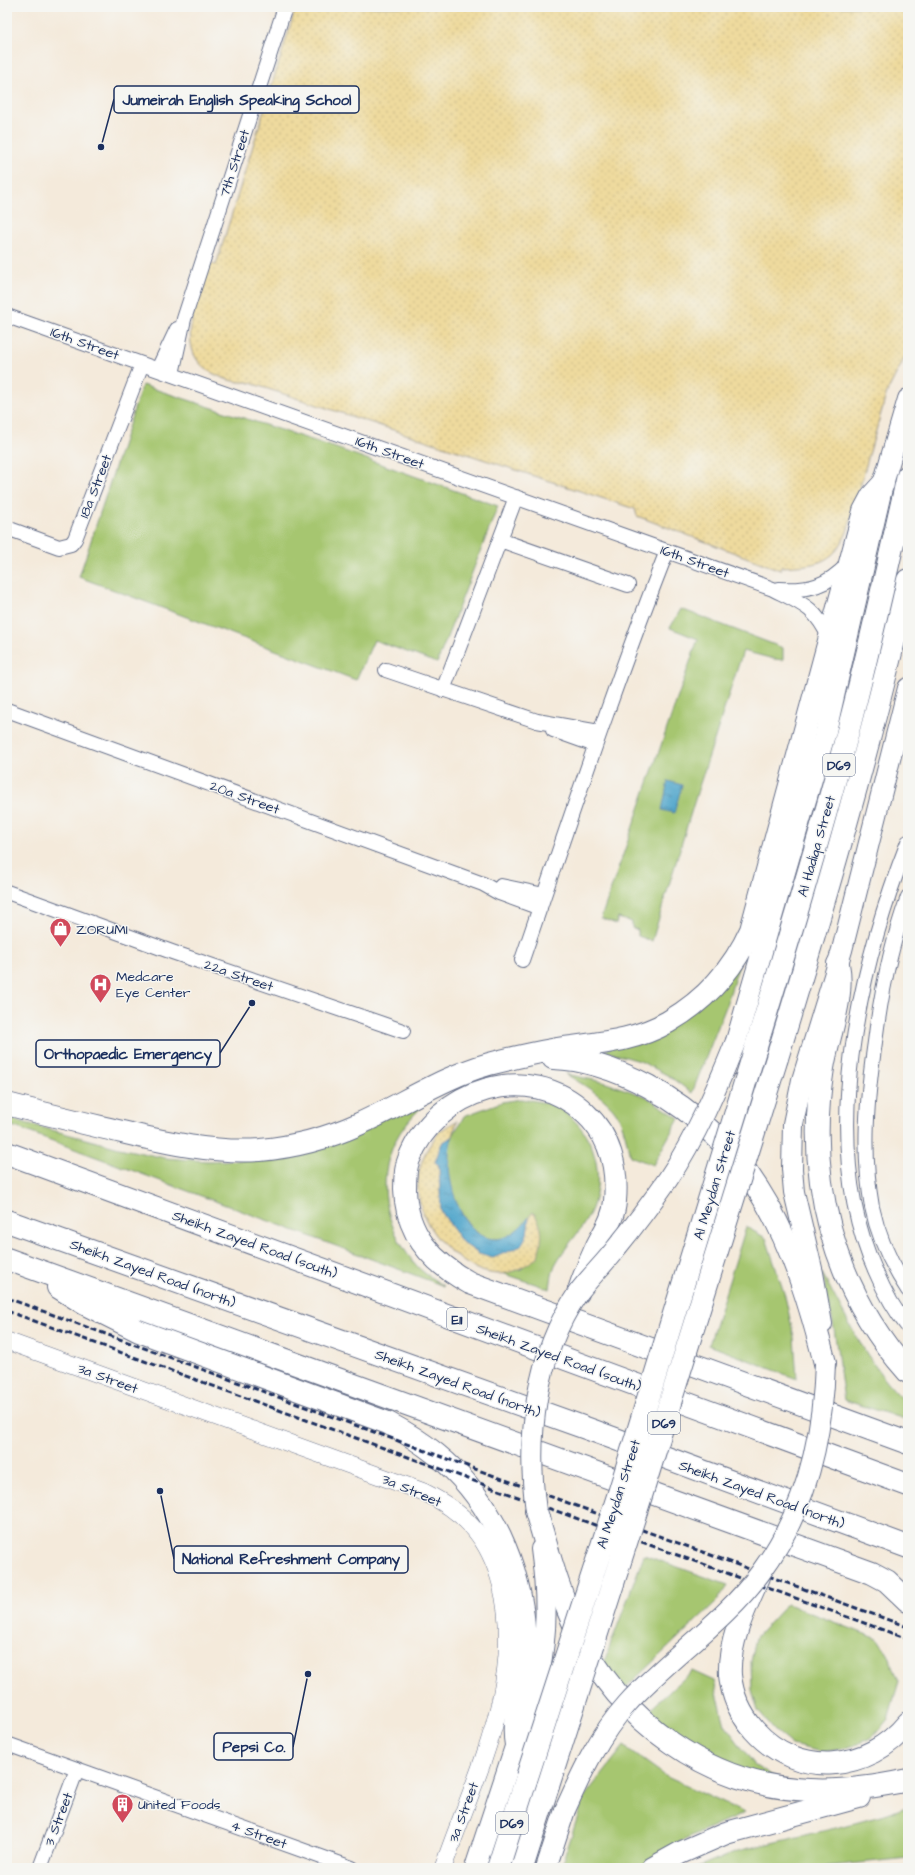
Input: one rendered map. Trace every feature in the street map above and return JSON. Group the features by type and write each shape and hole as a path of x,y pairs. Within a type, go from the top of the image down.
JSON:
{"main road":[{"path":"578,1293 617,1247 668,1178 699,1125 736,1041 826,731 883,484 908,399"},
{"name":"Al Hadiqa Street","path":"755,1050 800,904 848,731 877,613 908,476"},
{"path":"7,1104 184,1146 235,1150 286,1146 335,1134 444,1081 487,1065 558,1049 627,1040 647,1033 685,1012 718,984 731,968 745,943 758,909 864,511 872,496 883,484"},
{"name":"Al Hadiqa Street","path":"777,1058 822,907 866,750 908,580"},
{"path":"546,1868 565,1810 597,1744 628,1703 705,1631 761,1572 778,1546 807,1480 820,1427 825,1363 819,1303 794,1192 792,1146 793,1124 802,1080 838,964 907,698"},
{"path":"838,964 840,978 839,992 823,1067 817,1121 817,1147 821,1193 829,1230 849,1282 885,1344 908,1372"},
{"name":"Al Meydan Street","path":"498,1868 620,1490 755,1050"},
{"path":"510,1059 561,1058 589,1062 613,1070 636,1080 674,1102 717,1137 750,1175 776,1217 804,1289 825,1363"},
{"name":"Al Meydan Street","path":"522,1868 644,1489 777,1058"},
{"path":"475,1868 539,1674 545,1636 546,1597 532,1488 531,1456 534,1417 538,1394 551,1349 560,1327 578,1293 586,1270 608,1225 615,1203 616,1181 613,1159 605,1138 592,1120 576,1105 557,1093 536,1086 519,1085 489,1089 467,1097 438,1116 416,1144 408,1160 405,1179 408,1210 416,1233 426,1249 444,1267 459,1277 482,1288 908,1443"},
{"path":"7,1093 57,1117"},
{"name":"Sheikh Zayed Road (south)","path":"7,1153 908,1485"},
{"name":"Sheikh Zayed Road (north)","path":"7,1221 594,1431 908,1548"},
{"path":"7,1259 872,1573 887,1581 908,1601"},
{"path":"35,1269 60,1288 85,1304 139,1331 388,1423 414,1437 437,1454 458,1474 477,1497 493,1521 515,1575 521,1603 524,1632 524,1661 514,1730 516,1745"},
{"path":"536,1511 567,1606 577,1631 590,1656 623,1701 643,1722 667,1740 693,1757 720,1770 749,1780 778,1787 809,1790 834,1790 884,1785 908,1780"},
{"path":"761,1572 736,1636 731,1657 730,1675 740,1709 749,1724 761,1737 775,1748 801,1760 824,1764 842,1763 859,1759 875,1752 890,1742 908,1723"},
{"path":"653,1868 680,1853 726,1833 775,1818 829,1806 908,1780"}],"street":[{"name":"7th Street","path":"172,374 184,319 284,7"},
{"name":"16th Street","path":"7,316 773,589 810,608 822,623 830,639"},
{"name":"7th Street","path":"158,369 171,339 184,319"},
{"name":"18a Street","path":"7,528 59,547 71,544 75,540 142,364"},
{"path":"443,690 516,497"},
{"path":"500,540 628,586"},
{"path":"522,960 597,739 667,551"},
{"name":"16th Street","path":"773,589 793,590 816,587 838,574 849,563"},
{"path":"386,670 537,721 554,730 597,739"},
{"name":"20a Street","path":"7,710 483,884 500,893 542,901"},
{"path":"908,842 882,915 867,970 851,1068 847,1139 849,1174 854,1210 866,1250 883,1288 908,1327"},
{"name":"22a Street","path":"7,892 172,952 403,1031"},
{"path":"908,897 898,924 877,1020 866,1116 866,1162 872,1208 884,1246 908,1290"},
{"name":"3a Street","path":"7,1341 424,1492 454,1509 480,1535 491,1554 504,1595 507,1617 508,1662 504,1689 495,1725 443,1867"},
{"name":"4 Street","path":"7,1744 352,1868"},
{"name":"3 Street","path":"40,1868 77,1769"}],"green space":[{"path":"142,385 333,447 498,506 437,663 374,640 356,680 79,577"},
{"path":"681,609 783,648 783,660 743,651 697,793 652,941 638,936 638,930 632,928 632,922 618,918 616,924 601,918 698,639 670,628"},
{"path":"739,965 725,1009 692,1093 669,1076 640,1061 605,1051"},
{"path":"566,1074 603,1082 645,1096 679,1118 653,1165 630,1156 622,1124 617,1114 607,1102"},
{"path":"435,1093 410,1119 395,1141 387,1164 385,1195 393,1226 407,1254 423,1272 444,1286 7,1124 7,1118 119,1148 165,1158 208,1161 249,1160"},
{"path":"520,1099 549,1104 571,1117 582,1129 595,1156 597,1187 594,1203 588,1217 555,1265 550,1289 502,1273 522,1269 533,1213 522,1226 508,1236 497,1239 484,1237 473,1229 464,1217 451,1186 448,1170 450,1143 464,1116 502,1102"},
{"path":"746,1227 766,1238 785,1296 794,1337 797,1379 709,1345"},
{"path":"822,1273 870,1359 894,1390 908,1404 908,1420 844,1400 834,1328"},
{"path":"644,1555 728,1585 717,1601 620,1693 601,1670"},
{"path":"787,1604 878,1639 888,1654 899,1681 888,1719 873,1737 848,1748 822,1752 792,1745 775,1731 758,1711 752,1691 751,1662 756,1637"},
{"path":"692,1671 714,1681 725,1725 754,1764 782,1782 743,1774 643,1716"},
{"path":"624,1746 667,1777 745,1813 680,1842 638,1868 561,1868 584,1797"},
{"path":"908,1806 908,1858 810,1868 695,1868 737,1851 840,1827 888,1814"}],"sand":[{"path":"296,7 908,7 908,351 887,392 847,532 835,552 821,562 781,567 780,570 637,516 635,509 247,382 238,382 226,379 214,374 201,364 193,352 190,338 191,323 210,263 216,265"},
{"path":"457,1121 453,1136 442,1143 435,1162 439,1165 441,1211 462,1242 479,1254 527,1234 529,1217 533,1212 537,1218 542,1234 538,1257 516,1270 503,1274 485,1272 471,1266 459,1258 443,1244 433,1232 420,1204 418,1190 419,1175 423,1160 430,1145 439,1132"}],"water":[{"path":"668,781 682,785 674,813 662,810"},
{"path":"453,1136 449,1164 451,1182 463,1215 472,1228 483,1237 497,1239 511,1234 529,1217 527,1234 521,1246 493,1258 479,1254 462,1242 441,1211 439,1165 435,1162 442,1143"}],"railway":[{"path":"7,1298 908,1627"},
{"path":"7,1311 908,1639"}],"place":[{"name":"Jumeirah English Speaking School","path":"101,147"},
{"name":"ZORUMI","path":"61,948"},
{"name":"Orthopaedic Emergency","path":"252,1003"},
{"name":"Medcare Eye Center","path":"100,1004"},
{"name":"National Refreshment Company","path":"160,1491"},
{"name":"Pepsi Co.","path":"308,1674"},
{"name":"United Foods","path":"122,1824"}]}
